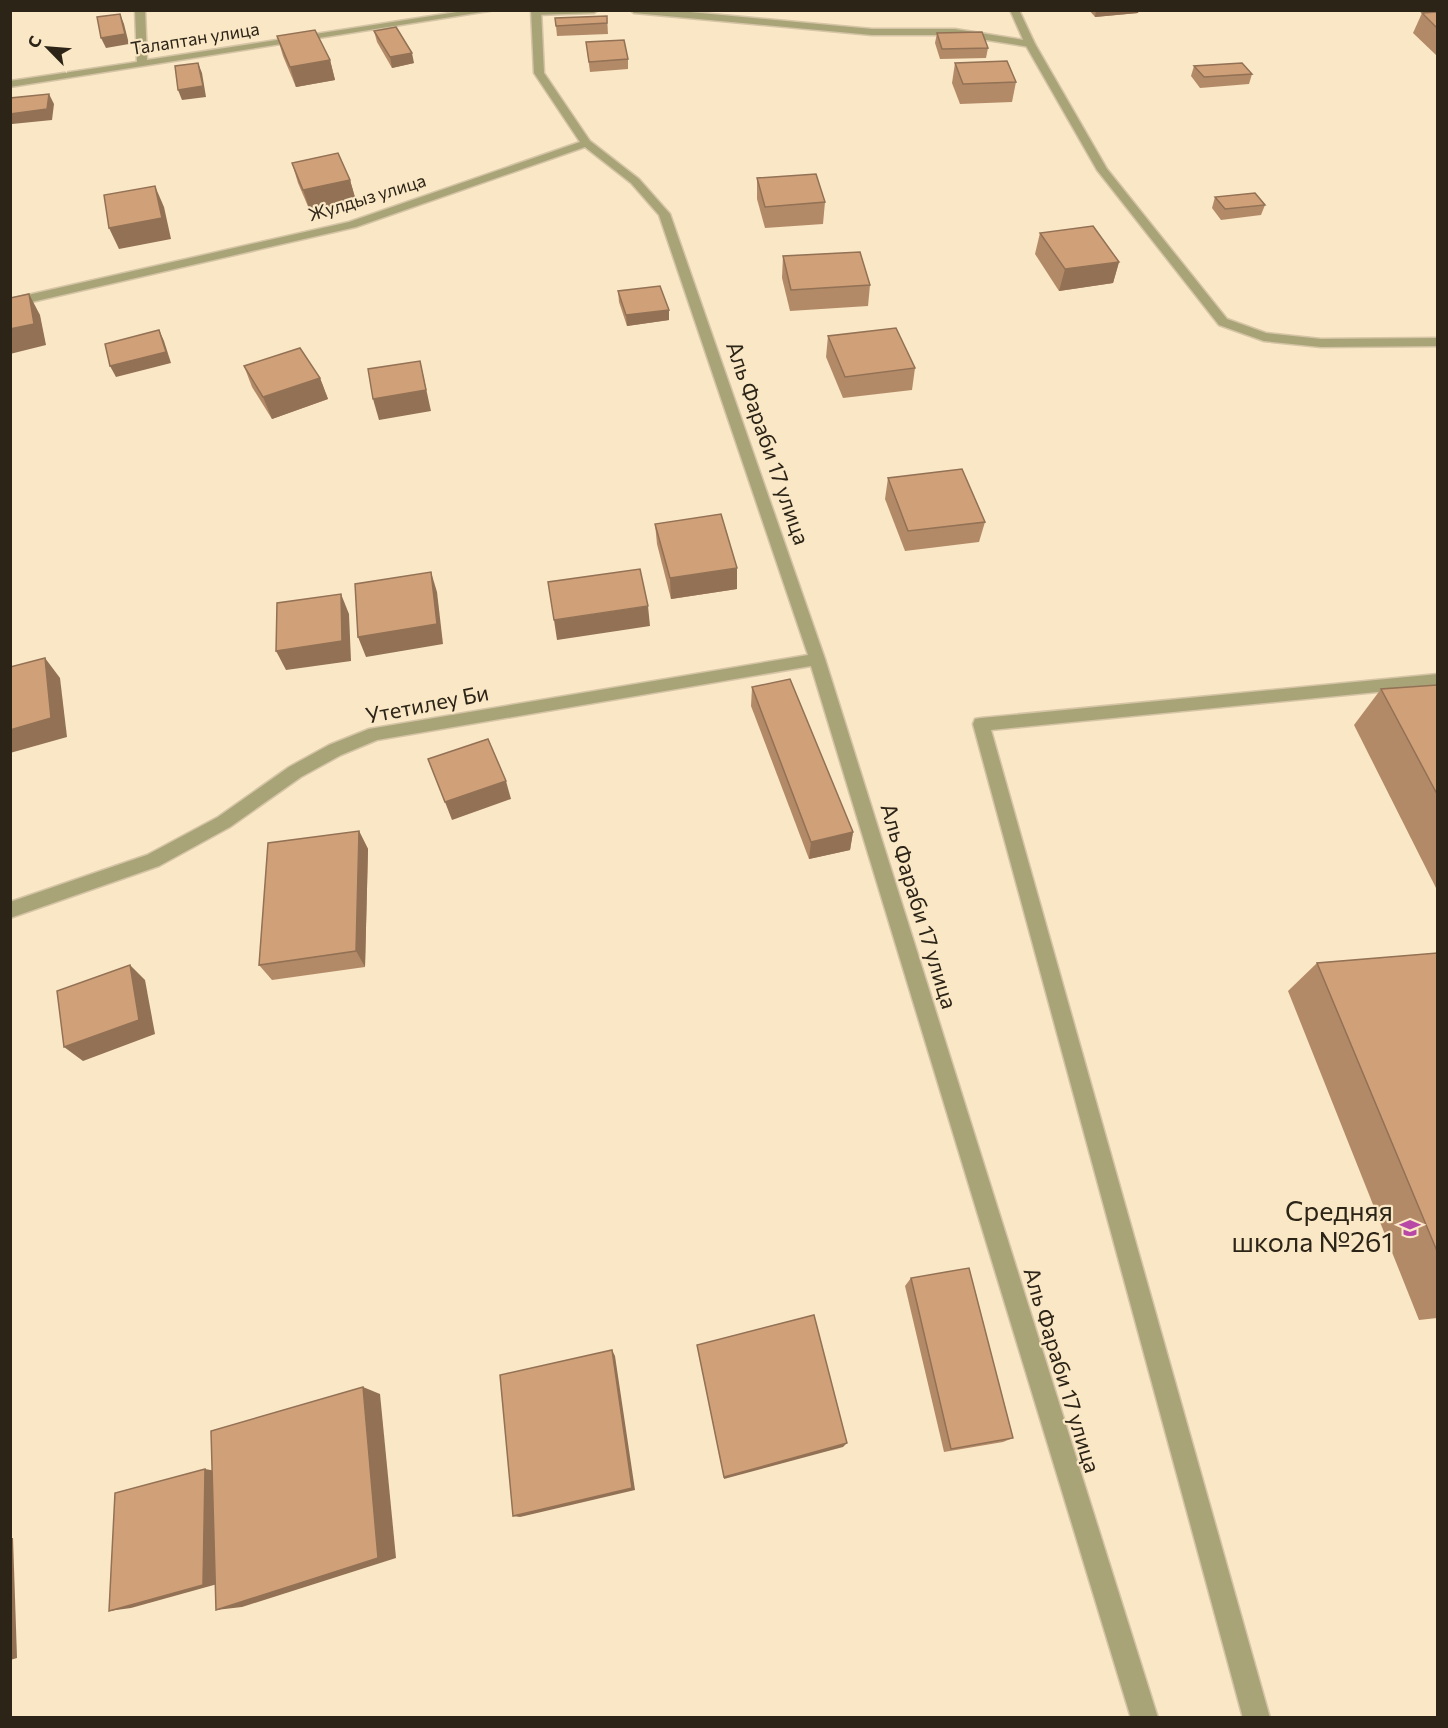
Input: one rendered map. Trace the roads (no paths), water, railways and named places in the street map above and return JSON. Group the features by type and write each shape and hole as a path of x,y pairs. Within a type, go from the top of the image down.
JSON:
{"street":[{"path":"140,10 142,63"},
{"name":"Талаптан улица","path":"10,84 491,10"},
{"path":"586,143 539,73 536,11 594,10"},
{"path":"634,10 872,32 955,32 1030,44"},
{"path":"1014,10 1030,44 1102,170 1223,322 1264,337 1321,343 1437,342"},
{"name":"Жулдыз улица","path":"10,303 352,225 586,143"},
{"name":"Аль Фараби 17 улица","path":"586,143 635,181 664,214 817,659 1145,1718"},
{"name":"Утетилеу Би","path":"10,910 153,861 224,822 295,772 336,750 375,734 817,659"},
{"path":"1257,1718 981,724 1437,680"}],"place":[{"name":"Средняя школа №261","path":"1410,1228"}]}
